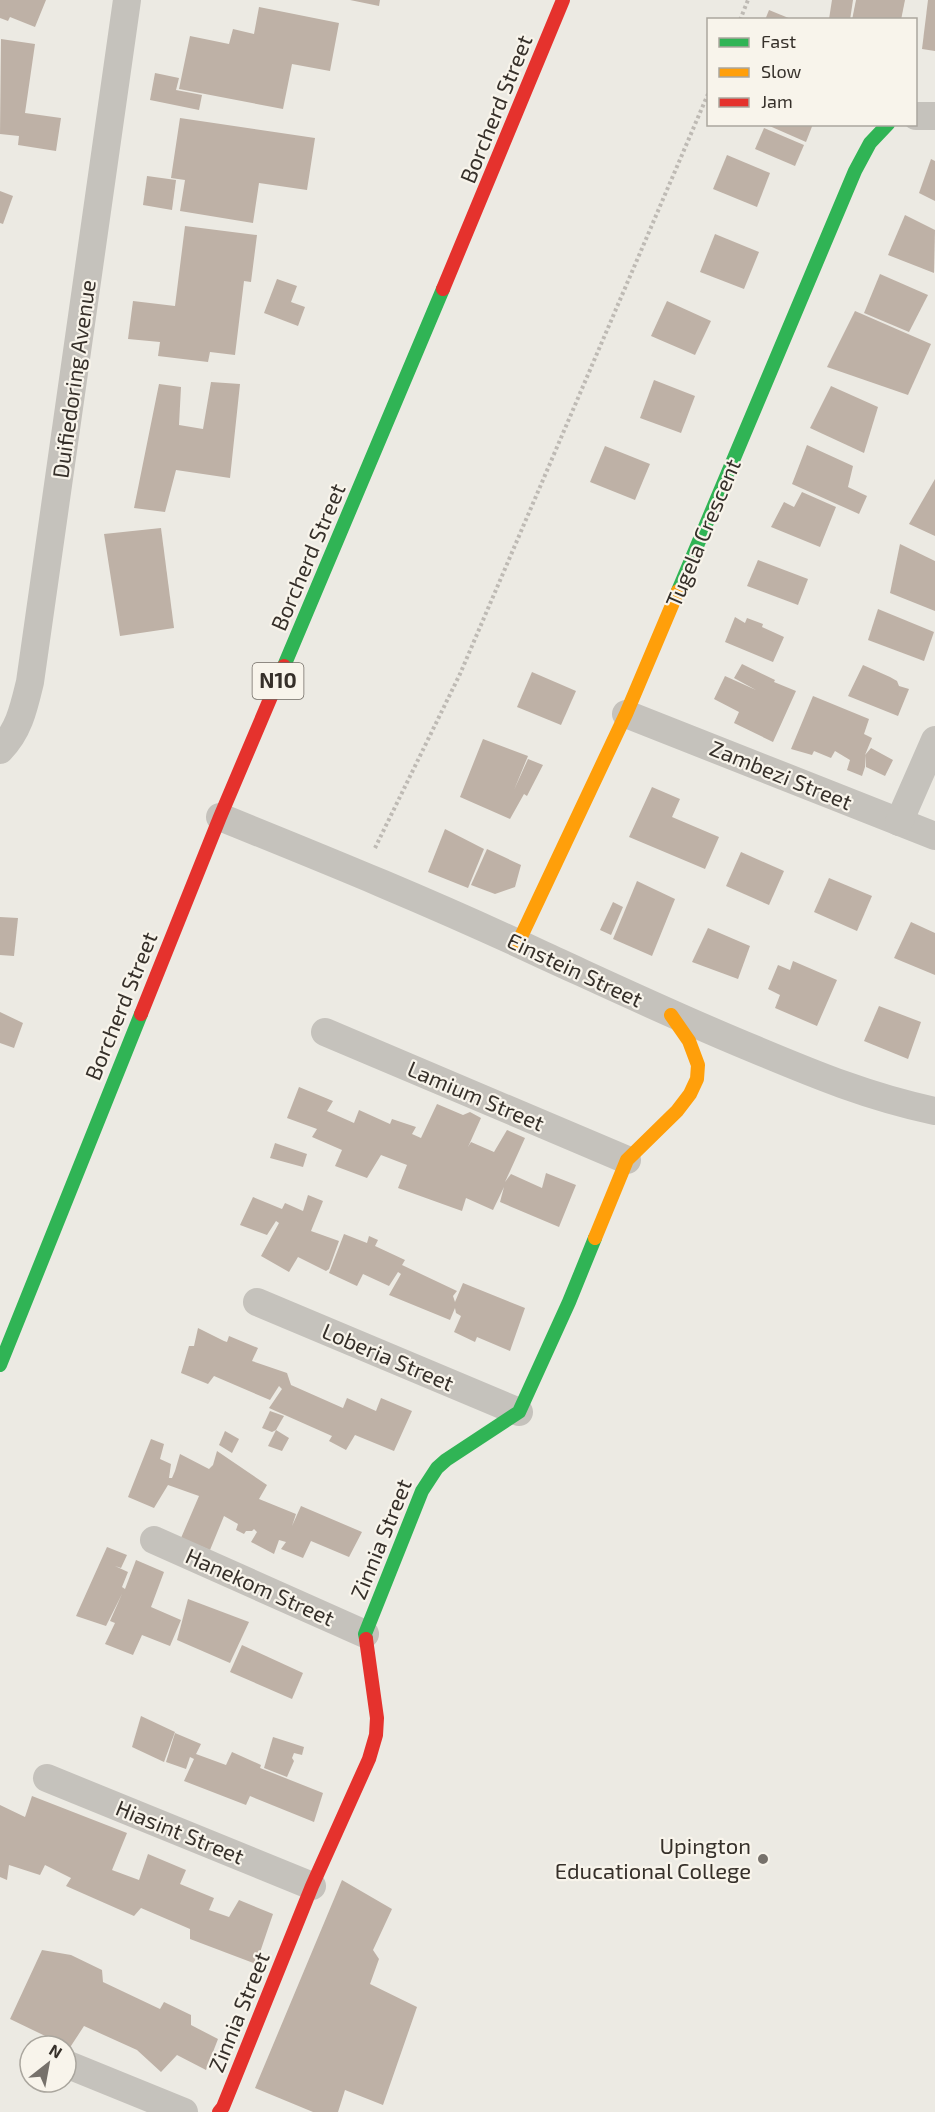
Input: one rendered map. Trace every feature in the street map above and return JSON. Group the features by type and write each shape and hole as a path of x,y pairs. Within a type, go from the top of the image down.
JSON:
{"main road":[{"name":"Borcherd Street","path":"0,1365 220,817 463,243 563,0"},
{"name":"Tugela Crescent","path":"518,943 626,714 855,171 870,143 886,126"},
{"path":"519,1412 569,1302 627,1160 677,1111 690,1094 697,1079 698,1065 695,1055 671,1015"},
{"name":"Zinnia Street","path":"219,2112 312,1886 369,1759 376,1735 376,1703 365,1635 422,1491 433,1473 446,1460 519,1412"}],"street":[{"name":"Duifiedoring Avenue","path":"0,750 8,742 20,721 30,682 127,0"},
{"path":"917,116 935,116"},
{"name":"Zambezi Street","path":"626,714 935,836"},
{"path":"899,822 935,740"},
{"name":"Einstein Street","path":"220,817 362,874 518,943 671,1015 858,1092 935,1111"},
{"name":"Lamium Street","path":"325,1032 627,1160"},
{"name":"Loberia Street","path":"257,1302 519,1412"},
{"name":"Hanekom Street","path":"154,1540 365,1635"},
{"name":"Hiasint Street","path":"47,1778 312,1886"},
{"path":"78,2069 184,2112"}],"path":[{"path":"741,18 748,0"},
{"path":"362,874 460,675 707,96"}],"building":[{"path":"0,0 46,0 35,27 10,17 8,21 0,18"},
{"path":"350,0 380,0 379,6"},
{"path":"832,0 853,0 850,18 829,18"},
{"path":"856,0 905,0 901,18 852,18"},
{"path":"928,0 935,0 935,51 922,49"},
{"path":"259,7 339,23 330,71 292,64 283,109 179,89 190,36 229,44 233,29 254,34"},
{"path":"769,10 789,18 766,18"},
{"path":"1,39 35,44 25,113 61,118 56,151 18,145 19,136 0,134"},
{"path":"155,73 179,78 176,90 202,95 199,110 150,100"},
{"path":"180,118 315,138 307,190 259,183 253,223 180,211 185,180 171,178"},
{"path":"770,126 812,126 806,142"},
{"path":"764,128 804,145 795,166 755,149"},
{"path":"727,155 770,173 757,207 713,189"},
{"path":"931,159 935,161 935,201 919,193"},
{"path":"147,176 176,180 172,210 143,205"},
{"path":"0,191 13,196 3,224 0,223"},
{"path":"905,215 935,230 934,273 888,255"},
{"path":"185,226 257,235 251,282 244,281 235,355 210,352 208,362 158,356 160,342 128,339 133,301 175,306"},
{"path":"715,234 759,252 744,289 700,272"},
{"path":"880,274 928,295 909,332 864,313"},
{"path":"277,279 297,286 291,302 305,307 298,326 264,313"},
{"path":"667,301 711,321 695,355 651,336"},
{"path":"855,311 931,344 908,395 827,367"},
{"path":"654,380 695,396 681,433 640,418"},
{"path":"211,382 240,384 230,478 176,470 165,512 134,508 159,384 181,387 179,425 203,429"},
{"path":"831,386 878,407 864,453 810,428"},
{"path":"807,445 853,466 848,487 867,496 859,514 792,484"},
{"path":"605,446 650,464 635,500 590,482"},
{"path":"935,479 935,536 909,524"},
{"path":"802,492 836,507 820,547 771,527 784,502 794,507"},
{"path":"161,528 174,628 120,636 104,534"},
{"path":"900,544 935,561 935,611 890,593"},
{"path":"758,560 808,579 798,605 747,586"},
{"path":"878,609 934,632 924,661 868,640"},
{"path":"735,617 745,623 747,618 763,624 762,627 784,637 773,662 725,642"},
{"path":"742,664 796,691 773,742 734,723 739,712 714,699 725,676 756,690 734,678"},
{"path":"863,665 897,681 899,686 909,689 898,716 848,696"},
{"path":"532,672 576,691 561,725 517,707"},
{"path":"813,696 869,719 864,734 872,738 865,755 862,776 847,770 850,760 835,751 831,758 814,751 812,755 791,749"},
{"path":"483,739 528,756 514,790 528,759 543,765 527,796 524,794 510,819 460,797"},
{"path":"871,748 893,760 885,776 866,767 865,755"},
{"path":"652,787 680,799 672,817 719,837 705,869 629,837"},
{"path":"445,829 484,849 468,888 428,872"},
{"path":"487,849 521,865 515,887 495,894 471,885"},
{"path":"741,852 784,871 769,905 726,886"},
{"path":"829,878 872,896 857,931 814,912"},
{"path":"637,881 675,899 652,956 613,939"},
{"path":"613,902 623,907 611,935 600,930"},
{"path":"0,917 18,918 14,956 0,955"},
{"path":"911,922 935,933 935,975 894,958"},
{"path":"708,928 750,946 738,979 692,962"},
{"path":"793,961 837,980 817,1026 775,1008 780,995 768,989 778,965 790,970"},
{"path":"879,1006 921,1022 908,1059 864,1041"},
{"path":"0,1012 23,1023 14,1048 0,1043"},
{"path":"299,1087 333,1101 327,1111 354,1123 359,1110 390,1124 392,1119 416,1127 412,1134 421,1138 437,1104 463,1115 470,1112 481,1118 468,1147 471,1142 494,1152 507,1130 525,1138 505,1182 511,1174 542,1188 546,1173 576,1185 559,1227 500,1202 504,1187 493,1210 466,1198 462,1211 398,1188 407,1165 381,1155 367,1178 335,1166 342,1150 312,1137 317,1129 287,1118"},
{"path":"275,1143 307,1154 303,1167 270,1158"},
{"path":"308,1195 323,1201 311,1231 339,1241 329,1269 326,1271 298,1257 289,1272 261,1256 279,1223 276,1221 267,1235 240,1225 253,1197 282,1209 285,1203 303,1211"},
{"path":"344,1234 367,1243 369,1236 378,1240 375,1246 405,1260 402,1265 457,1291 453,1296 455,1302 463,1283 525,1308 510,1351 477,1337 475,1342 454,1332 461,1316 456,1313 455,1308 450,1320 389,1295 401,1274 398,1272 389,1286 363,1274 357,1286 329,1273"},
{"path":"198,1328 227,1342 229,1336 258,1348 252,1361 287,1373 291,1385 343,1408 347,1398 376,1411 381,1398 412,1411 394,1451 355,1435 346,1450 329,1441 332,1436 269,1408 282,1389 279,1386 270,1400 214,1376 208,1384 181,1373 189,1346 194,1346"},
{"path":"270,1411 284,1416 276,1430 272,1432 262,1428"},
{"path":"276,1430 289,1438 282,1451 268,1446"},
{"path":"225,1431 239,1439 232,1453 219,1445"},
{"path":"151,1439 164,1444 160,1459 171,1464 169,1478 172,1478 180,1454 209,1469 213,1465 217,1451 267,1485 259,1499 296,1514 292,1526 301,1506 362,1532 349,1557 311,1541 303,1558 281,1549 286,1542 279,1540 274,1554 251,1542 257,1532 254,1529 244,1534 236,1530 238,1524 224,1516 210,1550 181,1538 199,1496 168,1485 154,1508 128,1497"},
{"path":"107,1547 127,1555 121,1568 115,1566 128,1572 122,1587 125,1589 136,1560 164,1572 151,1607 181,1620 170,1646 142,1635 133,1655 105,1644 115,1623 110,1621 122,1594 106,1626 76,1616"},
{"path":"188,1599 249,1622 230,1663 177,1640"},
{"path":"242,1645 303,1673 292,1699 230,1672"},
{"path":"141,1716 175,1732 164,1762 132,1747"},
{"path":"175,1733 201,1744 196,1754 226,1765 232,1752 261,1765 260,1768 323,1793 314,1822 250,1796 246,1805 184,1781 194,1759 190,1757 186,1769 166,1762"},
{"path":"273,1737 304,1747 302,1755 294,1753 292,1758 294,1761 287,1777 264,1768"},
{"path":"32,1796 127,1833 112,1870 139,1880 148,1854 186,1870 180,1884 214,1898 209,1910 229,1917 239,1900 273,1914 256,1964 190,1939 190,1929 141,1908 134,1916 66,1886 71,1878 45,1865 40,1875 9,1865 7,1880 0,1877 0,1805 25,1817"},
{"path":"342,1880 392,1909 373,1950 379,1959 370,1984 417,2007 383,2105 345,2090 338,2112 313,2112 255,2088"},
{"path":"42,1950 71,1955 102,1970 103,1982 160,2009 164,2002 191,2015 191,2025 218,2039 206,2070 177,2055 161,2072 137,2050 84,2026 78,2035 41,2034 10,2019"}],"traffic: fast":[{"path":"678,591 855,171 870,143 886,126"},
{"path":"284,666 443,289"},
{"path":"0,1365 141,1014"},
{"path":"366,1639 365,1634 422,1491 437,1468 446,1460 519,1412 595,1238"}],"traffic: slow":[{"path":"518,943 626,714 678,591"},
{"path":"595,1238 627,1160 677,1111 690,1094 697,1079 698,1065 689,1041 671,1015"}],"traffic: jam":[{"path":"443,289 563,0"},
{"path":"141,1014 220,817 284,666"},
{"path":"219,2112 312,1886 369,1759 376,1735 377,1718 366,1639"}],"place":[{"name":"Upington Educational College","path":"763,1859"}]}
